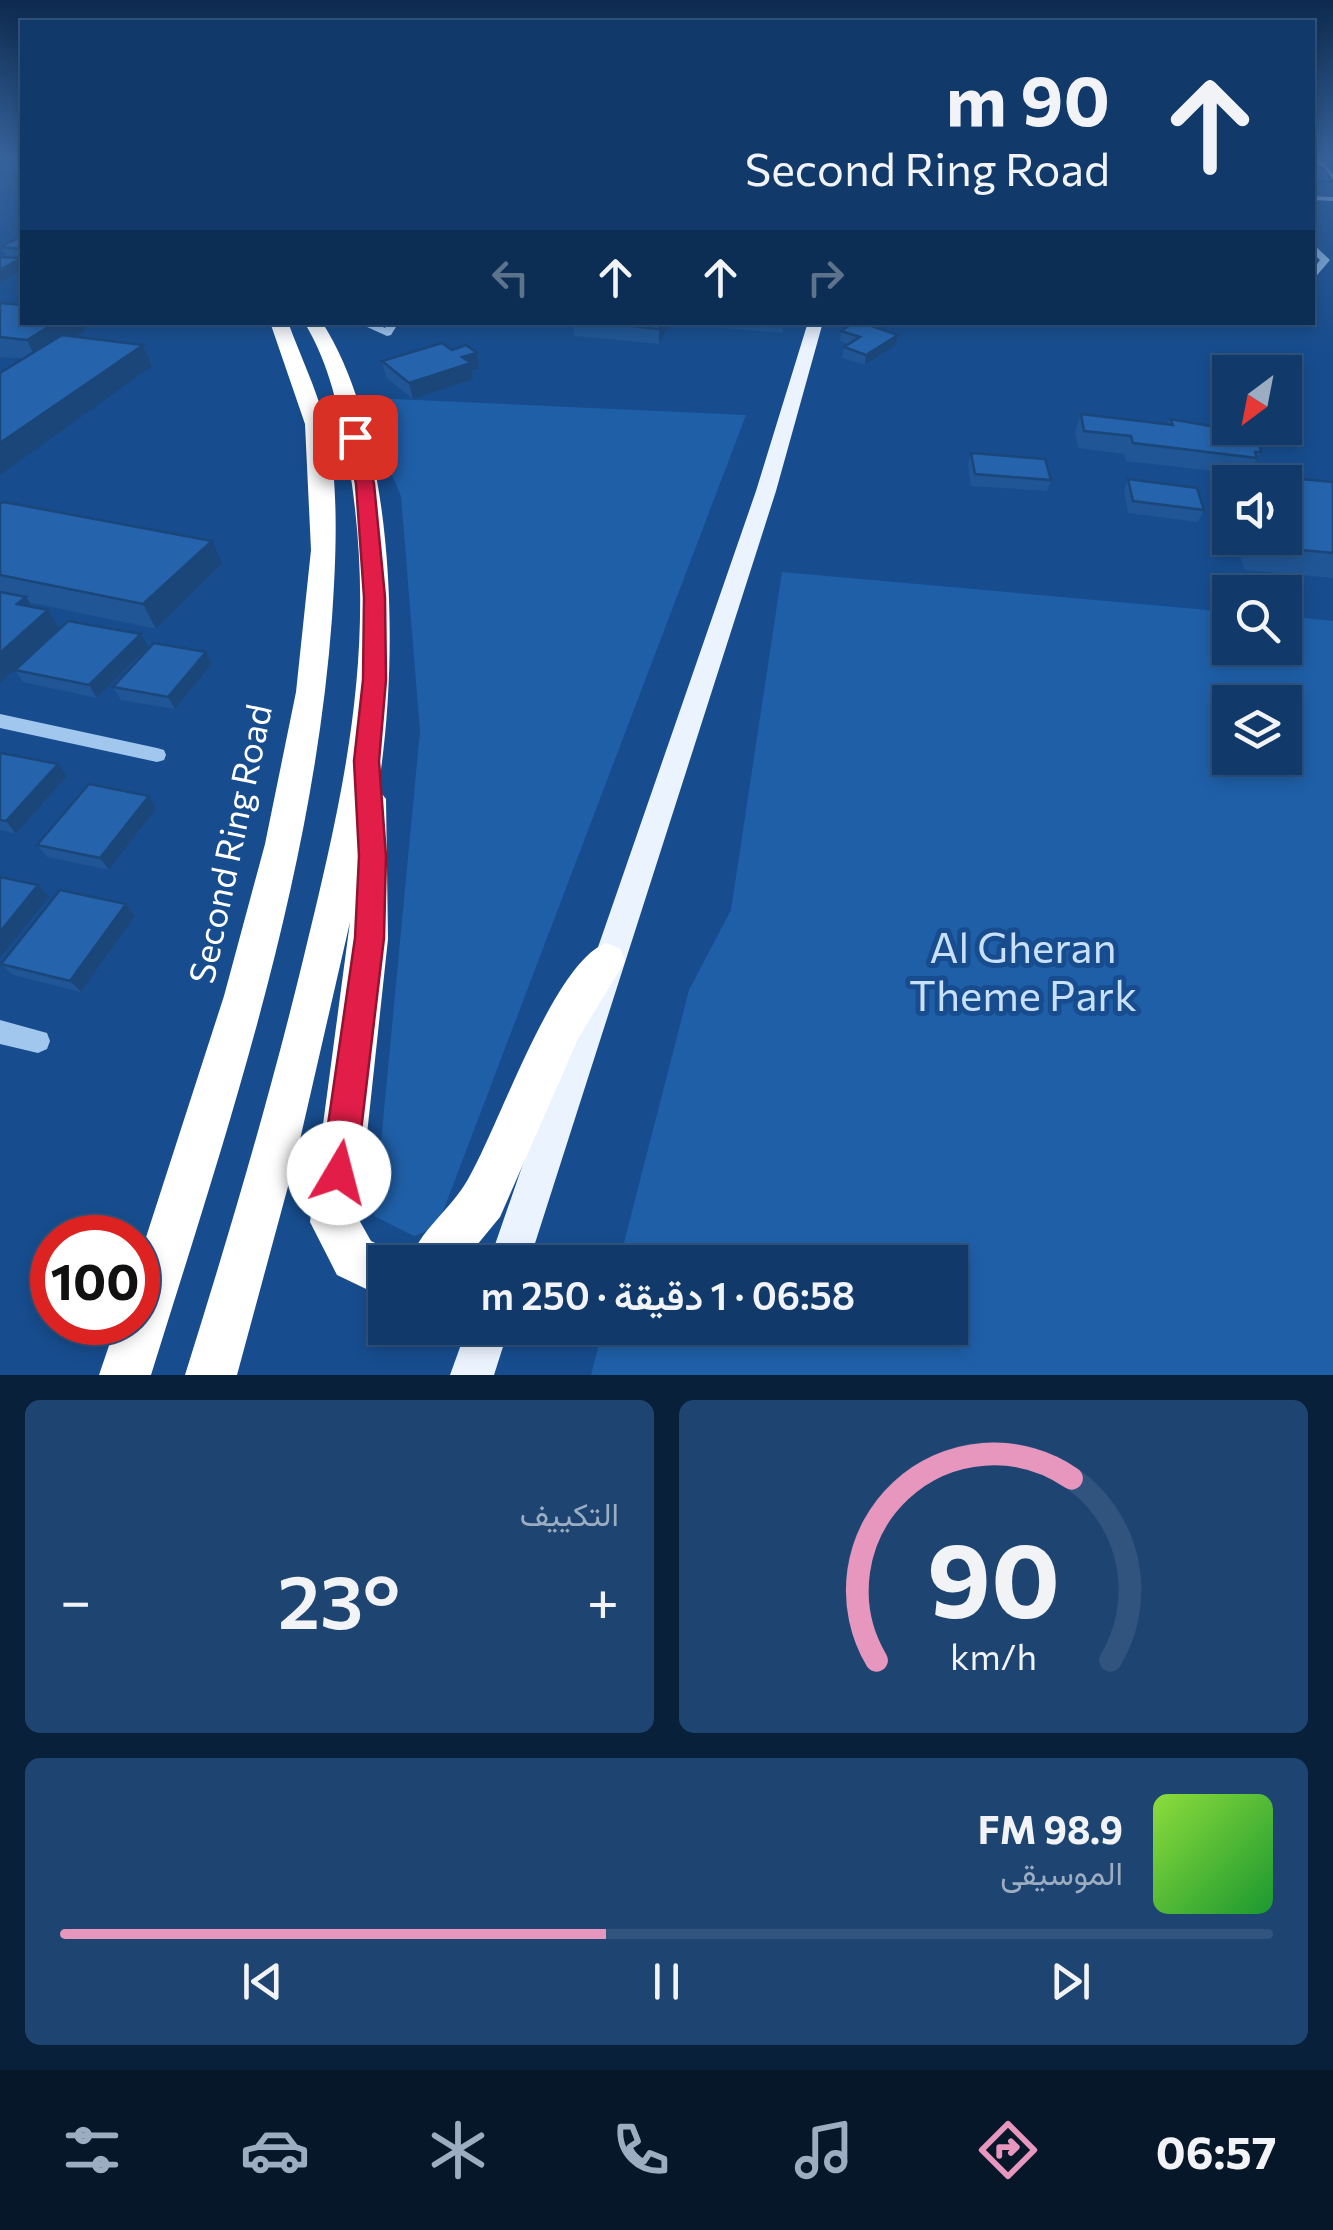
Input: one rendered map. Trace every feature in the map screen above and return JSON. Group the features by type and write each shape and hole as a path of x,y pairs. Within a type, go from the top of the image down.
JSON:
{"highway":[{"name":"Second Ring Road","path":"125,1375 235,1032 298,778 320,616 325,505 309,399 280,325"},
{"path":"211,1375 259,1217 302,1051 366,761 374,680 374,597 365,484 344,391 314,325"},
{"path":"366,761 372,856 369,938 334,1222 354,1258 368,1265"},
{"path":"447,1245 483,1200 563,1025 606,961"}],"main road":[{"path":"514,1245 606,961 766,491 815,325"},
{"path":"472,1375 482,1345"}],"street":[{"path":"1315,250 1324,260 1315,274"},
{"path":"368,325 387,334 392,325"},
{"path":"0,721 157,756"},
{"path":"0,1032 38,1041"}],"green space":[{"path":"372,398 746,415 437,1227 414,1236 374,1216 420,731 401,496 376,437"},
{"name":"Al Gheran Theme Park","path":"782,572 1212,610 1212,665 1302,665 1302,618 1333,621 1333,1375 591,1375 599,1345 968,1345 968,1245 623,1245 689,990 731,910"}],"building":[{"path":"20,237 20,249 1,247"},
{"path":"0,257 20,258 20,259 0,270"},
{"path":"0,303 20,305 20,325 51,325 27,340 0,337"},
{"path":"620,325 661,325 659,329"},
{"path":"850,325 869,325 898,335 866,355 844,347 860,337 841,331"},
{"path":"62,335 143,345 0,443 0,373"},
{"path":"442,343 452,350 466,345 477,353 462,357 471,363 409,383 382,361"},
{"path":"1081,414 1173,425 1170,419 1212,426 1212,445 1259,445 1261,452 1255,452 1257,458 1133,443 1131,436 1084,431"},
{"path":"971,453 1045,459 1051,480 975,474"},
{"path":"1128,479 1197,488 1204,510 1133,501"},
{"path":"1302,479 1333,482 1333,553 1302,550"},
{"path":"0,504 212,541 143,604 0,575"},
{"path":"0,592 26,597 17,604 48,610 0,653"},
{"path":"68,621 141,634 89,685 15,670"},
{"path":"154,643 206,652 168,697 113,687"},
{"path":"1,753 58,764 6,821 0,820"},
{"path":"89,784 149,796 100,858 37,845"},
{"path":"0,877 38,885 0,932"},
{"path":"60,890 126,904 70,981 1,964"}],"route":[{"path":"339,1173 369,938 372,856 366,761 374,680 374,597 365,484 355,437"}]}
